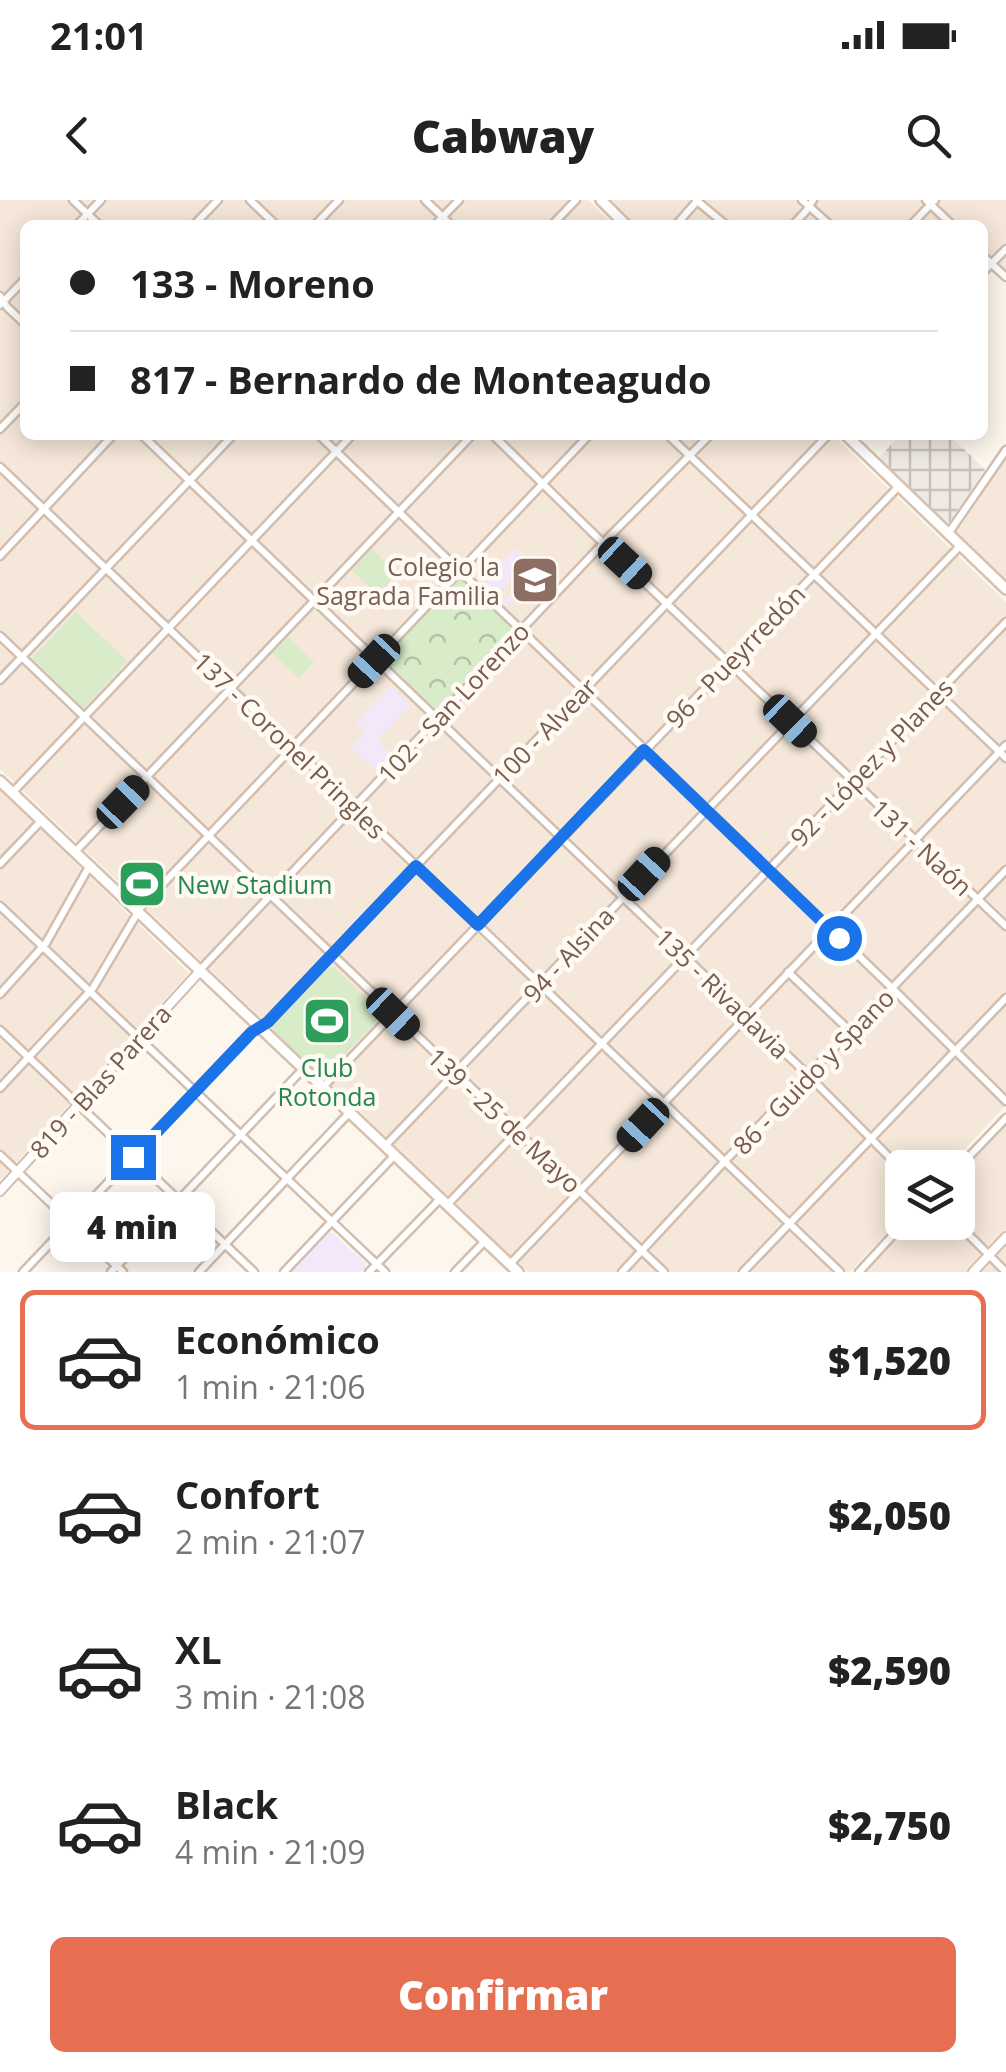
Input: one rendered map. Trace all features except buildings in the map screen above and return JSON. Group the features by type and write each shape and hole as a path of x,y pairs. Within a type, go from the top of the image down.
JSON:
{"main road":[{"path":"600,200 621,220"},
{"path":"851,440 1006,589"},
{"path":"0,781 514,1268"}],"street":[{"path":"73,200 94,220"},
{"path":"82,220 100,200"},
{"path":"199,220 218,200"},
{"path":"250,200 271,220"},
{"path":"320,220 339,200"},
{"path":"424,200 445,220"},
{"path":"439,220 458,200"},
{"path":"557,220 576,200"},
{"path":"680,220 697,200 720,220"},
{"path":"930,201 947,220"},
{"path":"988,268 1006,249"},
{"path":"988,260 1006,277"},
{"path":"20,284 1,301 20,319"},
{"path":"0,429 20,409"},
{"path":"0,556 108,440"},
{"name":"135 - Rivadavia","path":"147,440 885,1152"},
{"path":"0,680 228,440"},
{"path":"324,440 1006,1102"},
{"path":"12,792 347,440"},
{"path":"75,852 467,440"},
{"name":"131 - Naón","path":"498,440 1006,926"},
{"path":"0,1088 90,991 138,911 584,440"},
{"path":"514,1268 580,1191 746,1015 1004,752 673,440"},
{"name":"102 - San Lorenzo","path":"200,971 705,440"},
{"name":"100 - Alvear","path":"24,1272 823,440"},
{"path":"948,534 1006,450"},
{"path":"998,462 1006,470"},
{"name":"137 - Coronel Pringles","path":"0,467 840,1272"},
{"name":"96 - Pueyrredón","path":"322,1088 898,486"},
{"name":"94 - Alsina","path":"384,1146 960,546"},
{"name":"92 - López y Planes","path":"369,1272 517,1132 1006,622"},
{"name":"139 - 25 de Mayo","path":"0,636 664,1272"},
{"path":"0,864 42,821"},
{"path":"0,994 44,947 90,865"},
{"name":"86 - Guido y Spano","path":"622,1272 1006,870"},
{"path":"0,906 385,1272"},
{"name":"819 - Blas Parera","path":"0,1191 200,971"},
{"path":"788,972 851,1032"},
{"path":"743,1272 1006,998"},
{"path":"0,1030 254,1272"},
{"path":"0,1155 117,1270 303,1070"},
{"path":"199,1272 349,1114"},
{"path":"975,1150 1006,1118"},
{"path":"284,1272 394,1156"},
{"path":"973,1272 1006,1238"},
{"path":"455,1272 484,1240"},
{"path":"859,1272 888,1240"},
{"path":"974,1240 1006,1272"}],"shaded area":[{"path":"0,200 588,200 609,220 20,220 20,440 838,440 1006,602 1006,1105 964,1150 885,1150 885,1234 850,1272 528,1272 0,769"},
{"path":"605,200 1006,200 1006,270 993,257 988,262 988,220 626,220"},
{"path":"895,440 954,440 985,469 948,524 879,458"},
{"path":"1006,459 1006,579 957,532"},
{"name":"Colegio la Sagrada Familia","path":"516,548 526,558 531,554 557,578 541,595 529,584 506,607 502,604 520,584 513,578 495,597 482,584"},
{"path":"390,686 411,705 377,741 392,756 377,772 351,747 366,732 356,722"},
{"path":"0,790 189,973 0,1180"},
{"path":"1006,1125 1006,1272 865,1272 896,1240 975,1240 975,1158"},
{"path":"329,1233 365,1263 361,1272 292,1272"}],"green space":[{"path":"372,549 397,574 378,595 352,570"},
{"path":"458,577 515,630 437,715 379,661"},
{"path":"76,612 127,661 84,708 32,658"},
{"path":"288,637 314,662 299,678 272,653"},
{"name":"Club Rotonda","path":"330,967 381,1016 320,1076 273,1026"}],"place":[{"name":"Colegio la Sagrada Familia","path":"535,580"},
{"name":"New Stadium","path":"142,884"},
{"name":"Club Rotonda","path":"327,1021"}],"route":[{"path":"133,1157 416,866 478,925 644,750 839,938"}]}
